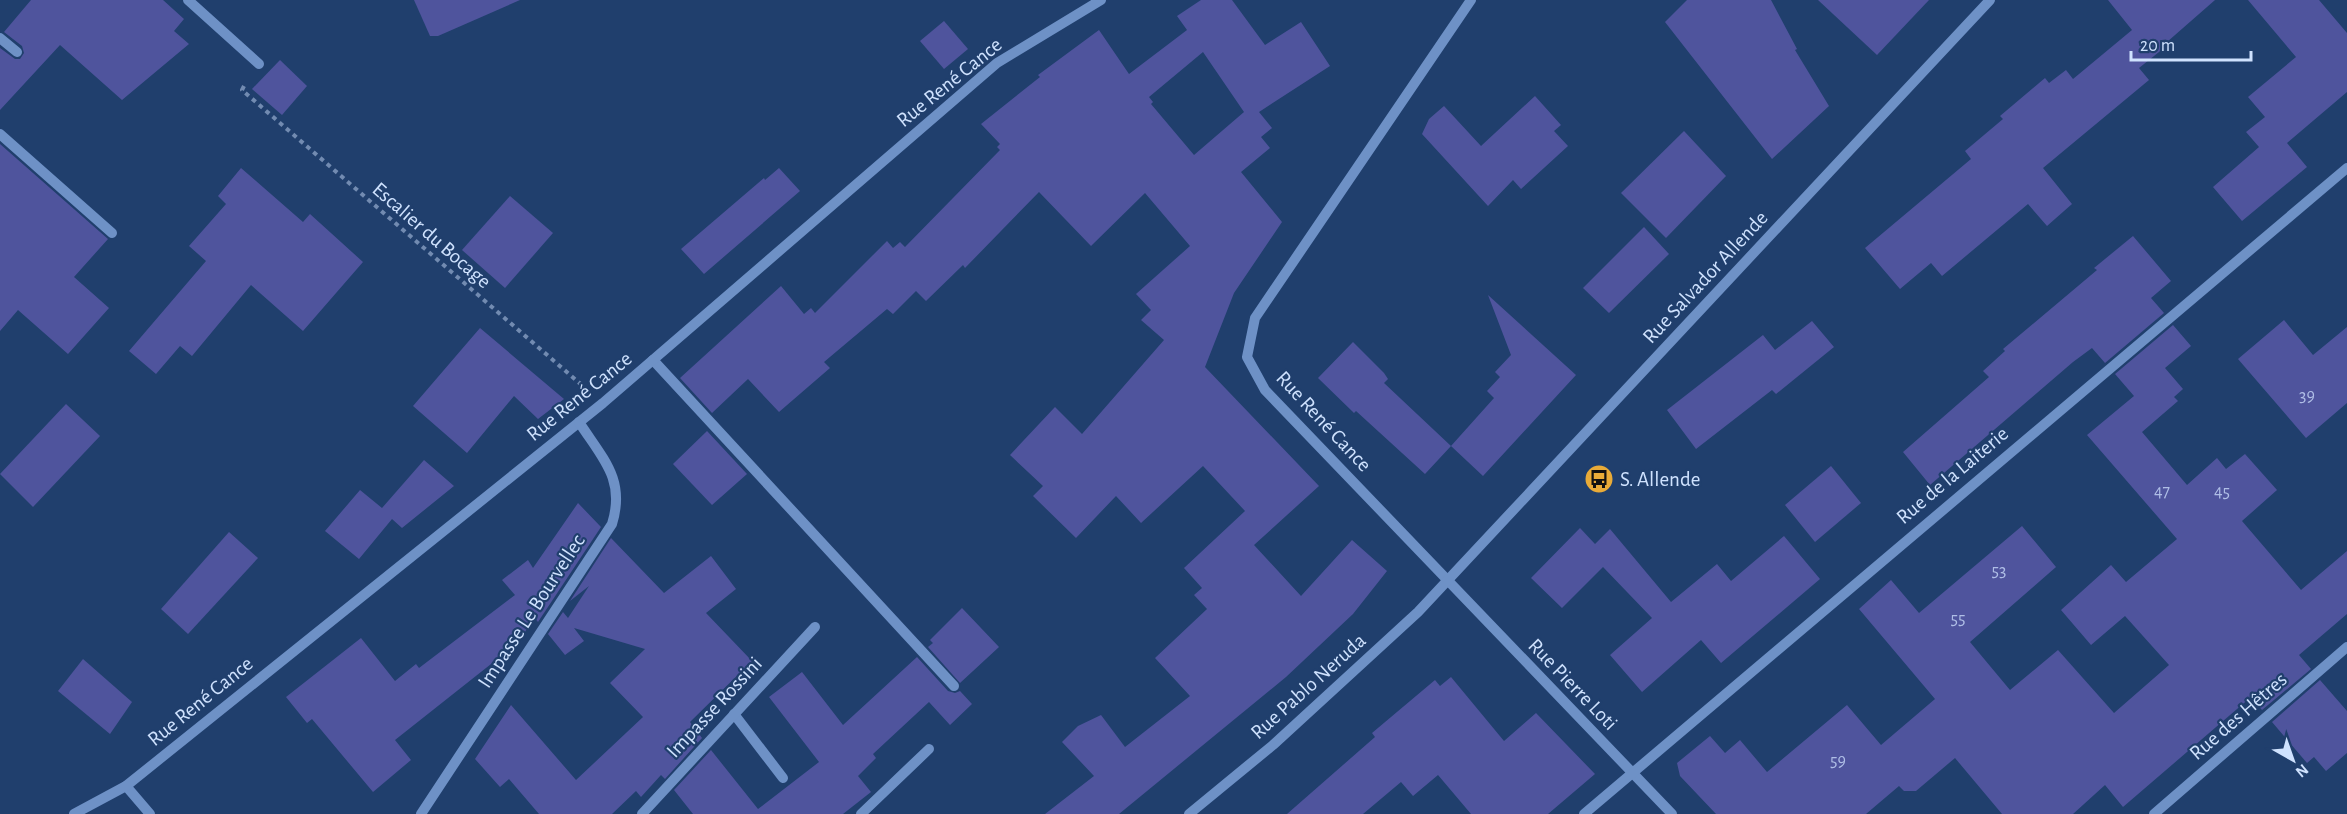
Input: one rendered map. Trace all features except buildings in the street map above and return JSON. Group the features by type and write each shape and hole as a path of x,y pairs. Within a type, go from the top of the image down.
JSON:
{"street":[{"path":"188,0 259,64"},
{"name":"Rue René Cance","path":"74,814 126,786 603,403 997,63 1101,0"},
{"name":"Rue René Cance","path":"1447,580 1265,390 1247,357 1255,318 1471,0"},
{"name":"Rue Salvador Allende","path":"1447,580 1990,0"},
{"path":"0,38 16,52"},
{"path":"0,134 112,233"},
{"name":"Rue de la Laiterie","path":"1584,814 2347,168"},
{"path":"653,360 954,686"},
{"name":"Impasse Le Bourvellec","path":"421,814 612,524 618,503 615,480 579,422"},
{"name":"Rue Pierre Loti","path":"1447,580 1672,814"},
{"name":"Rue Pablo Neruda","path":"1189,814 1273,745 1418,612 1447,580"},
{"name":"Impasse Rossini","path":"642,814 815,627"},
{"name":"Rue des Hêtres","path":"2154,814 2347,647"},
{"path":"734,714 783,777"},
{"path":"861,814 929,749"},
{"path":"126,786 150,814"}],"path":[{"name":"Escalier du Bocage","path":"242,90 603,403"}],"place":[{"name":"S. Allende","path":"1599,479"}]}
